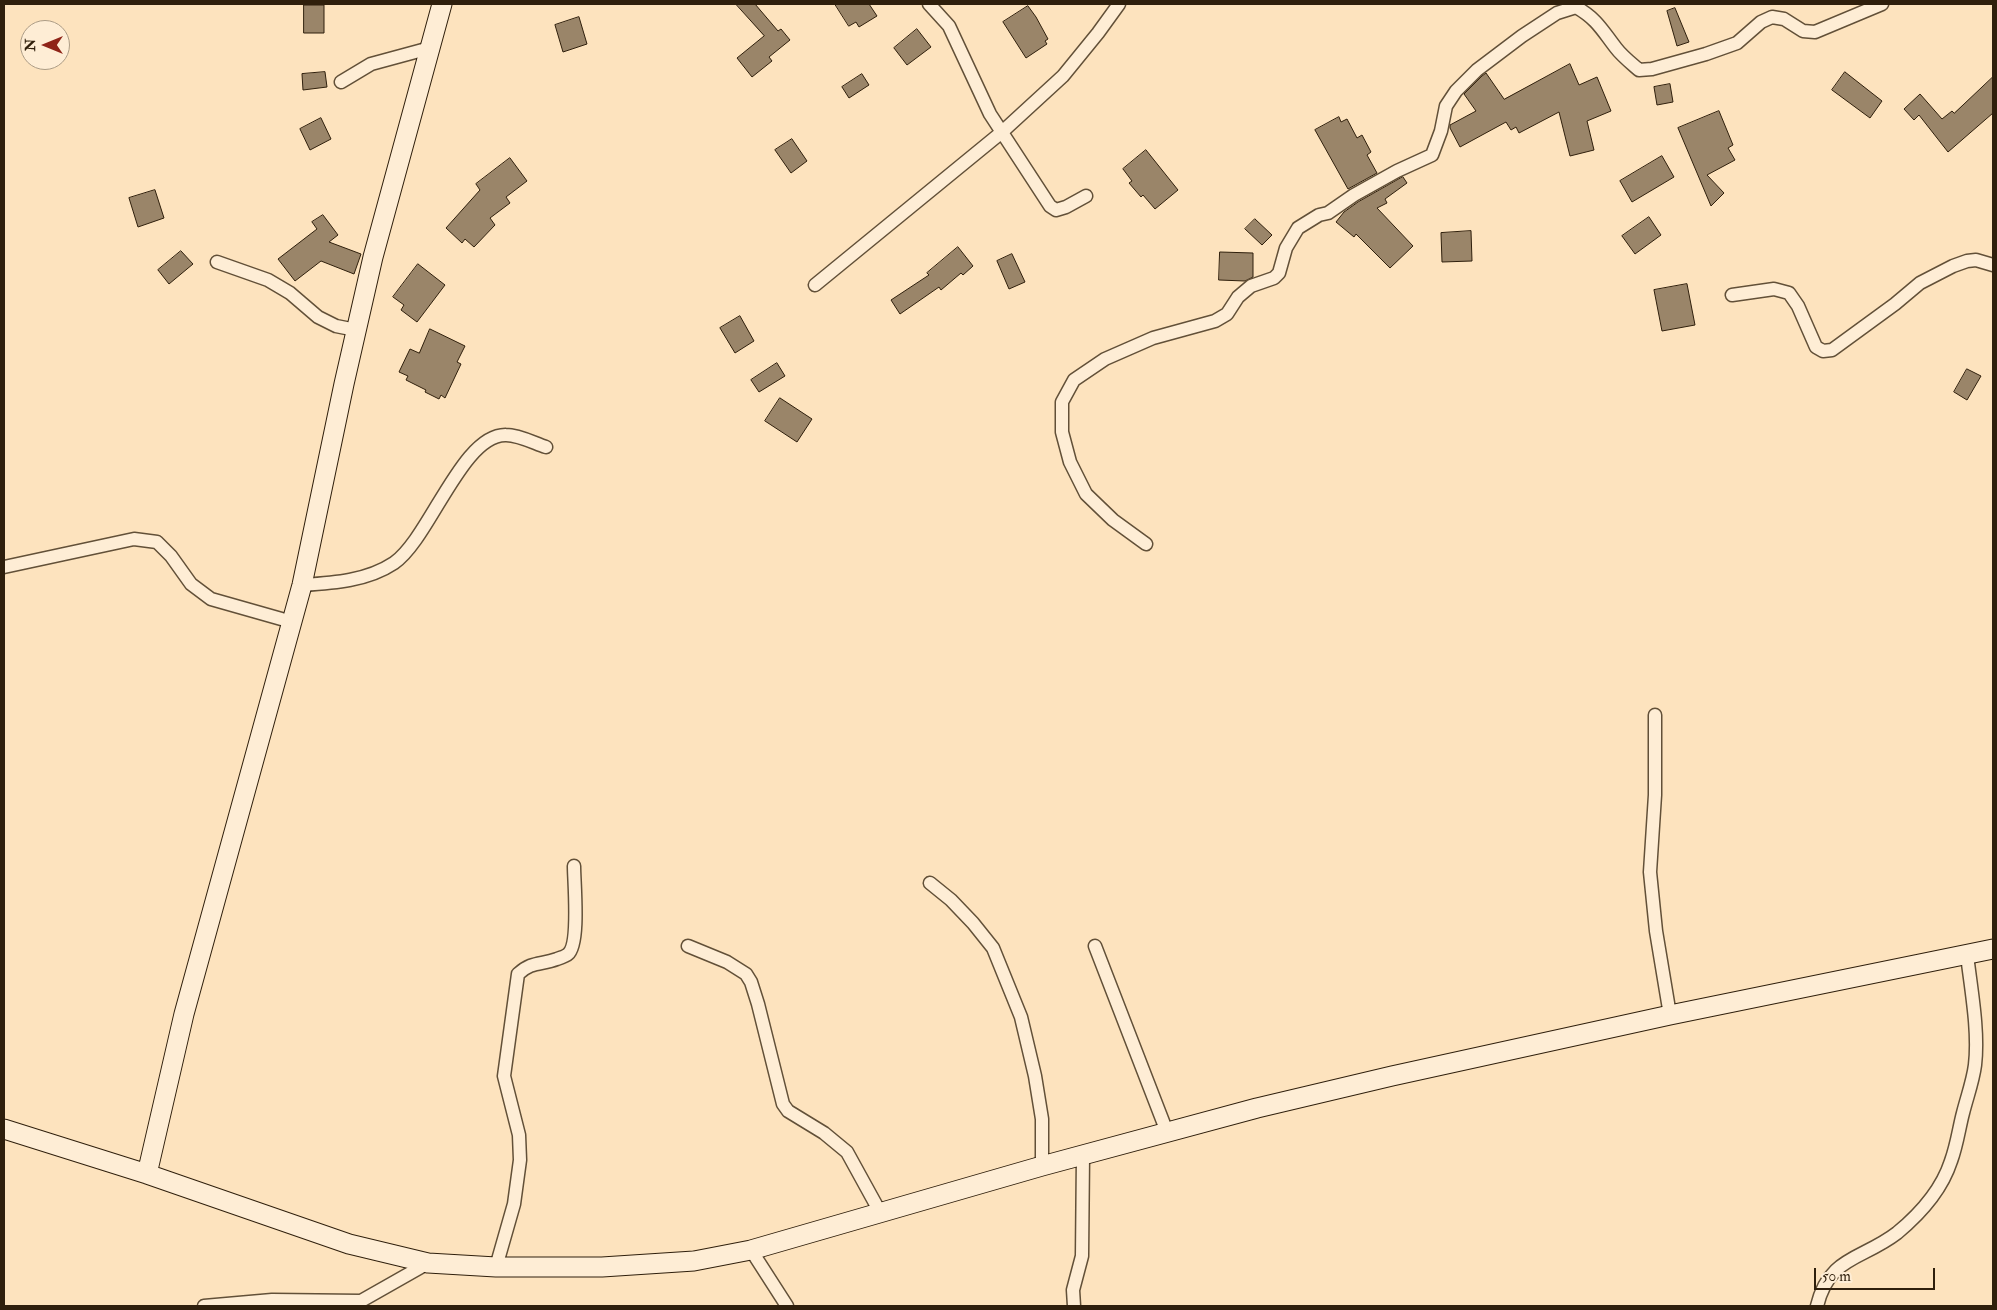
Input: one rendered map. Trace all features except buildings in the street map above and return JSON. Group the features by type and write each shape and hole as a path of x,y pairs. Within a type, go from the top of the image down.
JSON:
{"main road":[{"path":"147,1174 184,1014 302,585 373,257 442,4"},
{"path":"4,1129 147,1174 349,1244 428,1263 496,1267 602,1267 694,1261 751,1250 1167,1132 1392,1076 1670,1015 1993,949"}],"street":[{"path":"929,4 949,26 990,114 1050,206 1056,210 1061,209 1086,196"},
{"path":"815,285 1002,132 1063,76 1119,4"},
{"path":"1146,544 1113,520 1086,494 1070,462 1062,432 1062,402 1074,380 1105,359 1154,338 1215,321 1227,314 1238,297 1251,286 1274,278 1278,273 1286,248 1298,228 1319,215 1328,213 1354,195 1397,171 1432,155 1441,131 1446,106 1456,91 1477,70 1522,36 1557,13 1576,7 1591,16 1604,30 1617,49 1639,70 1652,69 1738,43 1761,22 1772,17 1784,18 1803,31 1815,32 1882,4"},
{"path":"341,82 371,64 430,48"},
{"path":"1732,295 1774,289 1789,294 1798,306 1816,347 1823,351 1832,350 1895,304 1920,283 1953,266 1976,260 1993,266"},
{"path":"217,262 268,280 290,293 318,317 336,326 356,330"},
{"path":"302,585 337,583 372,574 395,562 411,544 463,465 479,445 495,436 508,434 546,447"},
{"path":"4,567 134,539 157,542 171,556 190,584 211,599 292,622"},
{"path":"1655,715 1655,795 1650,872 1656,931 1670,1015"},
{"path":"496,1267 514,1204 520,1160 518,1135 504,1076 518,974 527,966 556,960 568,954 572,946 576,926 574,866"},
{"path":"930,883 951,900 993,948 1021,1017 1035,1076 1042,1119 1042,1166"},
{"path":"688,946 727,962 746,974 751,982 758,1004 783,1104 788,1111 824,1133 847,1152 880,1212"},
{"path":"1095,946 1167,1132"},
{"path":"1817,1306 1821,1290 1830,1274 1903,1228 1921,1210 1940,1186 1952,1161 1975,1065 1975,1020 1967,955"},
{"path":"1074,1306 1073,1290 1082,1256 1083,1155"},
{"path":"751,1250 787,1306"},
{"path":"204,1306 272,1300 359,1304 428,1263"}]}
